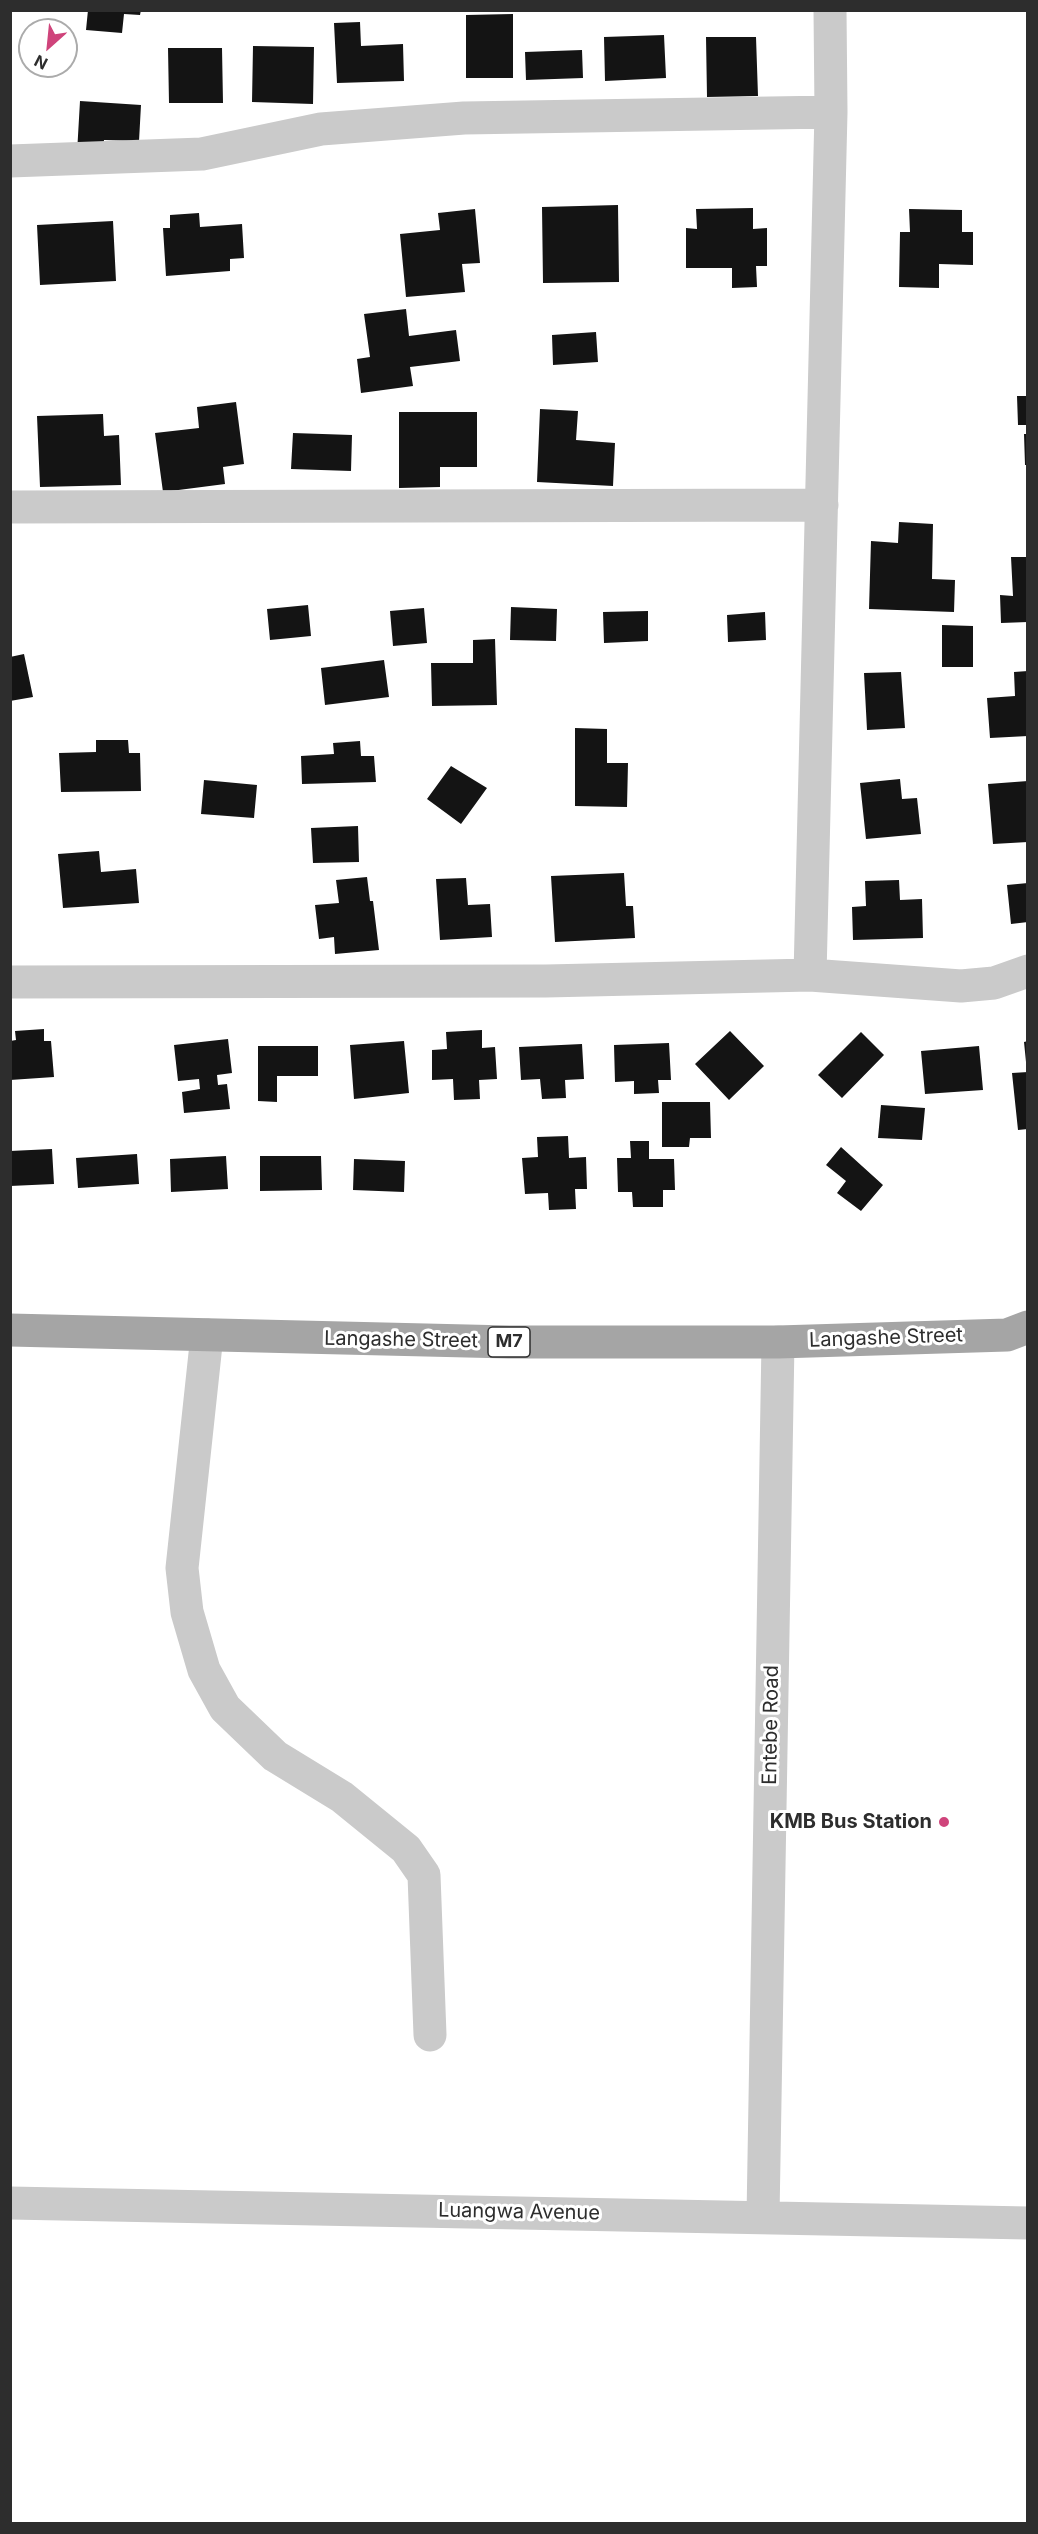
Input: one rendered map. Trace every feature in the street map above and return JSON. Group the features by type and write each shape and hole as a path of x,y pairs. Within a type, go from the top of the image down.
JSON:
{"main road":[{"name":"Langashe Street","path":"10,1330 509,1342 778,1342 1020,1334"}],"street":[{"path":"810,975 831,112 830,10"},
{"path":"10,161 202,154 321,129 464,118 831,112"},
{"path":"10,507 822,505"},
{"path":"10,982 546,981 810,975 961,986 994,983 1028,971"},
{"path":"207,1335 182,1568 187,1612 204,1670 225,1708 275,1756 342,1797 406,1849 424,1875 430,2035"},
{"name":"Entebe Road","path":"763,2216 778,1342"},
{"name":"Luangwa Avenue","path":"10,2204 763,2216 1028,2223"}],"building":[{"path":"88,10 141,10 140,15 124,14 122,33 86,30"},
{"path":"513,14 513,78 466,78 466,15"},
{"path":"360,22 361,46 403,44 404,81 337,83 334,23"},
{"path":"664,35 666,78 605,81 604,37"},
{"path":"706,37 756,37 758,96 707,97"},
{"path":"253,46 314,47 313,104 252,102"},
{"path":"168,48 222,48 223,103 169,103"},
{"path":"582,50 583,78 526,80 525,52"},
{"path":"80,101 141,105 139,141 104,140 103,154 77,153"},
{"path":"618,205 619,282 543,283 542,207"},
{"path":"753,208 753,229 767,228 767,266 756,266 757,287 732,288 732,268 686,268 686,228 697,229 696,209"},
{"path":"475,209 480,263 462,264 465,292 406,297 400,234 440,230 438,213"},
{"path":"909,209 962,210 962,232 973,232 973,265 939,264 939,288 899,287 900,232 910,232"},
{"path":"199,213 200,227 242,224 244,258 230,259 230,271 166,276 163,228 170,228 170,215"},
{"path":"113,221 116,281 40,285 37,225"},
{"path":"406,309 409,336 456,330 460,361 410,367 413,386 361,393 357,359 370,357 364,314"},
{"path":"596,332 598,362 553,365 552,335"},
{"path":"1017,396 1028,396 1028,425 1018,425"},
{"path":"236,402 244,464 223,467 225,484 163,492 155,433 199,428 197,407"},
{"path":"540,409 578,411 576,440 615,443 613,486 537,482"},
{"path":"399,412 477,412 477,467 440,467 440,487 399,488"},
{"path":"103,414 104,436 119,435 121,485 40,487 37,416"},
{"path":"293,433 352,435 351,471 291,469"},
{"path":"1024,434 1028,434 1028,465 1025,465"},
{"path":"899,522 933,524 932,579 955,580 954,612 869,609 871,541 898,543"},
{"path":"1011,557 1028,557 1028,622 1001,623 1000,595 1013,596"},
{"path":"308,605 311,636 270,640 267,609"},
{"path":"511,607 557,609 556,641 510,640"},
{"path":"424,608 427,643 393,646 390,611"},
{"path":"648,611 648,641 604,643 603,612"},
{"path":"765,612 766,640 728,642 727,615"},
{"path":"942,625 973,626 973,667 942,667"},
{"path":"495,639 497,705 432,706 431,663 473,663 473,640"},
{"path":"24,654 33,697 10,701 10,657"},
{"path":"384,660 389,697 325,705 321,668"},
{"path":"1028,671 1028,736 990,738 987,698 1015,696 1014,672"},
{"path":"901,672 905,728 867,730 864,673"},
{"path":"575,728 607,729 607,763 628,763 627,807 575,806"},
{"path":"96,740 128,740 129,753 140,753 141,791 61,792 59,753 96,752"},
{"path":"360,741 361,756 374,756 376,782 302,784 301,756 334,754 333,743"},
{"path":"451,766 487,788 461,824 427,799"},
{"path":"900,779 902,799 917,798 921,834 866,839 860,783"},
{"path":"204,780 257,785 254,818 201,814"},
{"path":"1028,781 1028,842 993,844 988,784"},
{"path":"358,826 359,862 313,863 311,828"},
{"path":"99,851 101,872 136,869 139,903 63,908 58,854"},
{"path":"624,873 626,906 633,906 635,938 555,942 551,876"},
{"path":"367,877 370,901 373,901 379,950 335,954 334,937 319,939 315,905 339,903 336,880"},
{"path":"466,878 468,905 490,904 492,937 440,940 436,879"},
{"path":"899,880 900,900 922,899 923,938 853,940 852,907 866,906 865,881"},
{"path":"1028,883 1028,922 1011,924 1007,885"},
{"path":"44,1029 44,1041 51,1041 54,1077 10,1080 10,1041 16,1040 15,1031"},
{"path":"482,1030 482,1048 495,1047 497,1079 479,1080 480,1099 454,1100 453,1079 432,1080 432,1050 447,1049 446,1032"},
{"path":"730,1031 764,1066 729,1100 695,1064"},
{"path":"861,1032 884,1055 842,1098 818,1075"},
{"path":"228,1039 232,1073 217,1075 218,1085 227,1084 230,1109 184,1113 182,1092 200,1089 199,1079 178,1081 174,1045"},
{"path":"404,1041 409,1093 354,1099 350,1045"},
{"path":"1028,1041 1028,1062 1026,1062 1024,1042"},
{"path":"669,1043 671,1080 658,1080 659,1093 634,1094 634,1081 615,1082 614,1045"},
{"path":"582,1044 584,1079 565,1080 566,1098 542,1099 540,1079 521,1080 519,1047"},
{"path":"258,1046 318,1046 318,1076 277,1076 277,1102 258,1101"},
{"path":"979,1046 983,1090 925,1094 921,1051"},
{"path":"1028,1072 1028,1129 1018,1130 1012,1073"},
{"path":"662,1102 710,1102 711,1138 690,1138 689,1147 662,1147"},
{"path":"881,1105 925,1108 922,1140 878,1138"},
{"path":"568,1136 569,1158 586,1157 587,1189 575,1189 576,1209 549,1210 548,1193 525,1194 522,1158 538,1157 537,1137"},
{"path":"630,1141 649,1141 649,1159 674,1159 675,1190 663,1190 663,1207 633,1207 632,1192 618,1192 617,1158 631,1158"},
{"path":"841,1147 883,1185 861,1211 837,1193 846,1181 826,1165"},
{"path":"52,1149 54,1184 10,1186 10,1151"},
{"path":"137,1154 139,1184 78,1188 76,1158"},
{"path":"226,1156 228,1189 171,1192 170,1159"},
{"path":"260,1156 321,1156 322,1190 260,1191"},
{"path":"354,1159 405,1161 404,1192 353,1190"}],"place":[{"name":"KMB Bus Station","path":"944,1822"}]}
